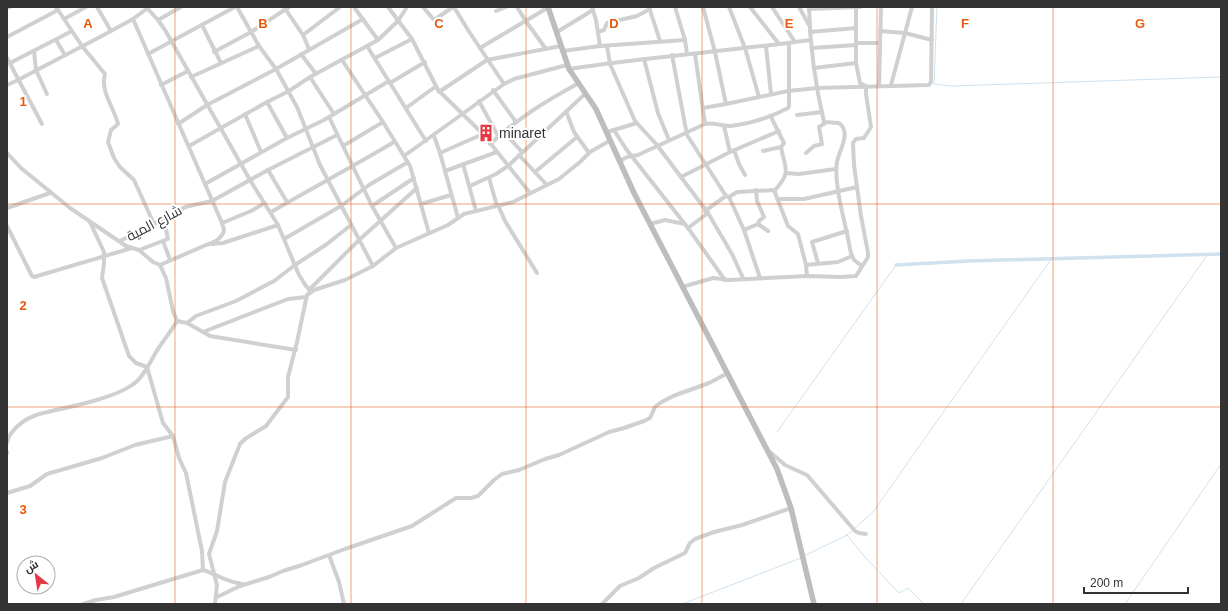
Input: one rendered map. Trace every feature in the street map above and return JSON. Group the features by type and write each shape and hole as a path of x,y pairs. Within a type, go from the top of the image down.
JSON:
{"street":[{"path":"64,19 86,7"},
{"path":"97,7 111,31"},
{"path":"7,85 133,19 148,7 158,20 250,180 278,225 295,266 303,282 310,291"},
{"path":"158,20 180,7"},
{"path":"148,54 236,7 259,46 276,69 298,107 328,179 373,266"},
{"path":"303,35 340,7"},
{"path":"354,7 378,40"},
{"path":"388,7 412,39 425,62 435,87 482,134 530,193"},
{"path":"189,146 267,102 289,92 310,77 378,40 398,21 407,7"},
{"path":"423,7 434,20 453,7 504,84"},
{"path":"496,11 506,7"},
{"path":"517,7 546,49"},
{"path":"480,48 549,7 568,67 596,109 650,224 769,452 783,483 791,508 814,604"},
{"path":"675,7 685,40 687,54"},
{"path":"703,7 715,52 726,104"},
{"path":"728,7 745,48 759,97"},
{"path":"750,7 779,44"},
{"path":"772,7 795,42"},
{"path":"800,7 809,25"},
{"path":"825,123 814,68 809,25 809,8 860,7"},
{"path":"879,86 882,7"},
{"path":"890,85 912,7"},
{"path":"703,108 788,91 817,88 930,84 932,7"},
{"path":"214,52 252,32 286,8 303,35 309,49"},
{"path":"557,32 593,8 600,46"},
{"path":"598,32 604,30 607,23 637,16 650,8 660,41"},
{"path":"856,8 856,63 860,83 866,86"},
{"path":"7,37 57,9 82,46 105,74 103,82 108,102 118,124 111,130 108,142 114,158 120,167 134,180 154,224"},
{"path":"133,19 222,223 224,230 212,244"},
{"path":"178,124 207,105 276,69 362,19"},
{"path":"202,25 214,52 221,62"},
{"path":"810,32 856,28"},
{"path":"10,63 72,31"},
{"path":"880,31 905,33 932,40"},
{"path":"375,58 412,39"},
{"path":"56,40 65,55"},
{"path":"440,92 487,60 546,49 685,40"},
{"path":"404,156 434,136 493,90 514,79 568,67 610,64 672,55 715,52 811,40"},
{"path":"620,161 705,124 714,123 724,126 737,125 771,116 788,108 788,43"},
{"path":"812,48 880,43"},
{"path":"191,77 221,62 259,46"},
{"path":"367,46 426,141"},
{"path":"607,46 610,64 637,123 657,146 706,212 732,254 743,278"},
{"path":"766,46 771,94"},
{"path":"34,51 36,70 47,94"},
{"path":"301,54 316,74"},
{"path":"695,54 705,124"},
{"path":"672,55 686,132 705,164 728,196 744,230 760,278"},
{"path":"7,58 42,124"},
{"path":"644,59 658,113 669,140"},
{"path":"342,60 408,162 417,188 429,233"},
{"path":"205,184 261,152 329,117 425,62"},
{"path":"814,68 856,63"},
{"path":"161,85 188,71"},
{"path":"310,77 334,114"},
{"path":"490,144 498,136 540,104 579,83"},
{"path":"844,138 855,140 864,138 871,127 866,86"},
{"path":"406,108 435,87"},
{"path":"493,90 516,122"},
{"path":"470,186 489,178 508,166 586,93"},
{"path":"479,101 498,136"},
{"path":"267,102 287,138"},
{"path":"566,111 572,129 589,153"},
{"path":"797,116 822,112"},
{"path":"245,114 261,152"},
{"path":"686,226 728,196 738,192 775,190 783,182 786,173 786,165 781,147 784,143 771,116"},
{"path":"329,117 372,206 396,248"},
{"path":"343,146 383,122"},
{"path":"607,132 637,123"},
{"path":"806,153 814,146 822,144 819,127 825,123 841,124 845,131 836,169 838,190 852,256 854,260 862,266"},
{"path":"724,126 732,151 745,175"},
{"path":"614,130 632,157 686,226 725,280"},
{"path":"681,177 732,151 779,131"},
{"path":"504,132 520,154 546,184"},
{"path":"440,153 482,134"},
{"name":"شارع المية","path":"120,241 176,213 185,206 212,201 268,170 337,135"},
{"path":"434,136 458,218"},
{"path":"535,172 577,137"},
{"path":"310,291 342,282 373,266 396,248 452,223 464,214 513,202 546,184 559,179 589,153 611,140"},
{"path":"682,287 708,279 725,280 807,276 854,276 858,274 868,253 853,158 853,143 855,140"},
{"path":"270,212 394,142"},
{"path":"763,151 781,147"},
{"path":"7,152 21,168 50,193 89,221 132,248 139,250 153,262 160,265 166,278 177,321 170,334 160,346 136,383 122,390 83,404 34,416 23,422 10,434 7,443"},
{"path":"445,171 497,152"},
{"path":"284,239 341,206 364,188 408,162"},
{"path":"463,164 476,211"},
{"path":"786,173 798,174 836,169"},
{"path":"268,170 287,202"},
{"path":"372,206 414,178"},
{"path":"489,178 504,221 537,273"},
{"path":"215,604 217,597 217,585 209,554 217,532 225,482 240,444 245,439 266,426 288,397 288,377 296,350 306,297 359,240 417,188"},
{"path":"777,199 804,198 838,190 857,188"},
{"path":"744,230 758,224 764,217 758,204 756,190"},
{"path":"775,190 777,199 789,227 798,234 806,264 807,276"},
{"path":"7,208 50,193"},
{"path":"421,204 452,195"},
{"path":"222,223 251,211 264,203"},
{"path":"139,250 168,238 164,219"},
{"path":"650,224 665,220 686,226"},
{"path":"89,221 102,247 104,255 102,278 129,356 136,364 146,367"},
{"path":"758,224 768,231"},
{"path":"160,265 206,245 223,243 278,225"},
{"path":"187,323 196,316 236,302 274,281 327,244 351,225"},
{"path":"7,226 32,276 34,277 104,255 132,248"},
{"path":"818,263 812,242 846,231"},
{"path":"163,241 170,260"},
{"path":"806,264 838,262 852,256"},
{"path":"203,332 288,299 306,297"},
{"path":"177,321 187,323 214,337 296,350"},
{"path":"146,367 163,423 173,436 179,458 184,467 190,486 202,551 203,570"},
{"path":"217,597 227,591 246,584 412,526 456,498 475,498 502,474 519,470 544,458 559,455 609,432 648,419 655,407 660,403 709,383 728,373"},
{"path":"7,493 30,486 47,474 102,458 135,445 173,436"},
{"path":"769,452 785,465 807,475 855,531 866,534"},
{"path":"602,604 620,586 639,578 654,568 685,553 692,541 695,539 791,508"},
{"path":"329,555 339,582 344,604"},
{"path":"83,604 114,597 203,570 213,573 227,582 246,584"}],"waterway":[{"path":"937,7 934,84 952,86 1221,77"},
{"path":"961,604 1208,254"},
{"path":"896,265 968,261 1221,254"},
{"path":"855,528 873,512 1052,258"},
{"path":"777,432 896,265"},
{"path":"1125,604 1221,464"},
{"path":"847,535 853,530"},
{"path":"804,556 847,535 864,556 899,593 908,588 924,604"},
{"path":"682,604 801,558"}],"place":[{"name":"minaret","path":"486,133"}]}
